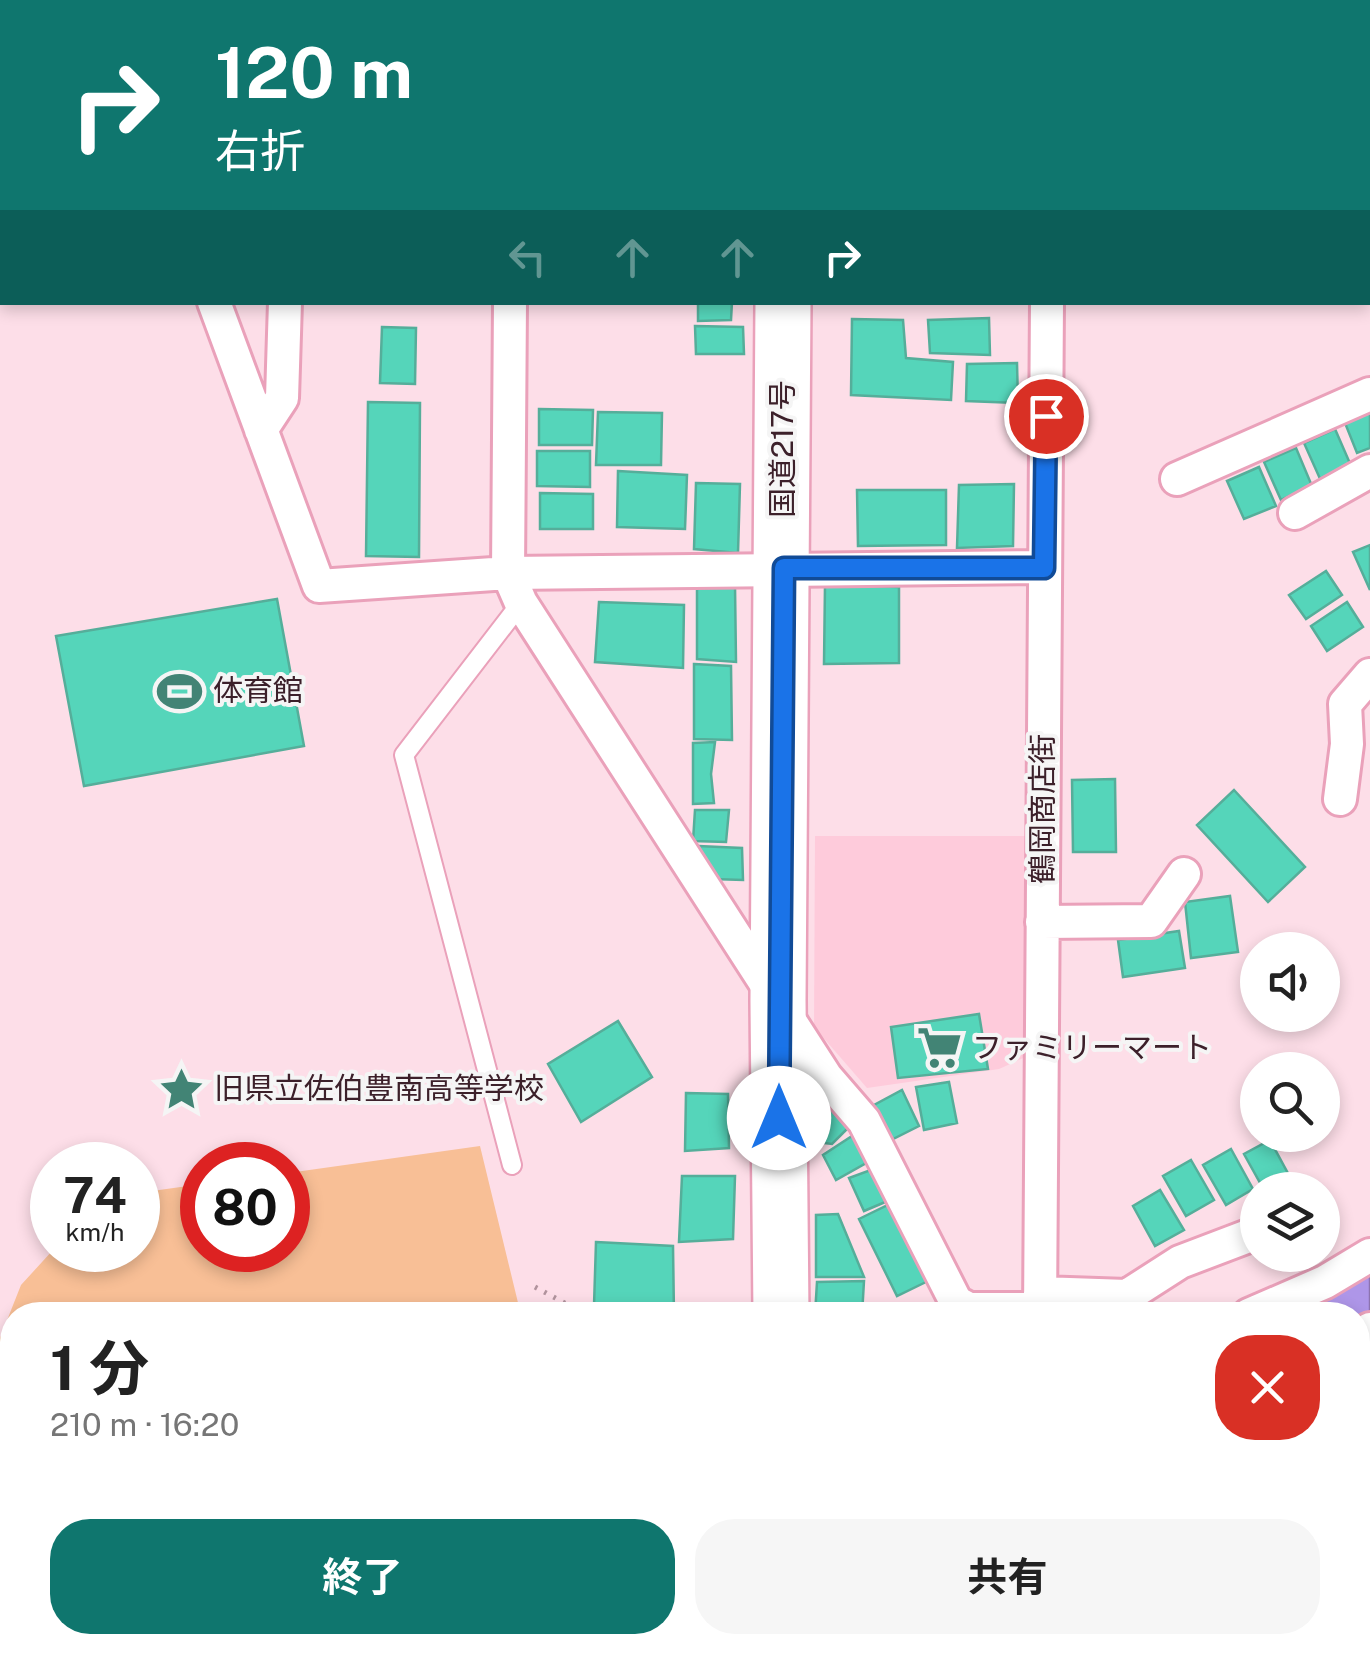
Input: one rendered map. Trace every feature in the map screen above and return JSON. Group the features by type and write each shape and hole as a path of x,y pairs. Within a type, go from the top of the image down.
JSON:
{"highway":[{"name":"国道217号","path":"780,1302 783,305"}],"street":[{"path":"215,305 319,586 508,572 1044,568"},
{"path":"261,430 282,398 285,305"},
{"path":"510,305 508,572 521,604 826,1077 864,1121 956,1302"},
{"name":"鶴岡商店街","path":"1040,1302 1047,305"},
{"path":"1177,478 1370,394"},
{"path":"1295,514 1370,471"},
{"path":"1340,799 1346,744 1345,704 1370,674"},
{"path":"1042,922 1150,921 1184,874"},
{"path":"1075,1302 1127,1296 1180,1262 1240,1239"},
{"path":"1278,1302 1325,1282 1370,1255"}],"lane":[{"path":"512,1165 404,754 521,604"}],"path":[{"path":"535,1287 563,1302"}],"shaded area":[{"path":"815,836 1030,836 1030,1055 999,1069 867,1088 814,1027"},
{"path":"480,1146 518,1302 14,1302 21,1285 33,1272 160,1272 160,1190 180,1187 180,1272 310,1272 310,1170"},
{"path":"1370,1266 1370,1302 1297,1302"}],"building":[{"path":"698,305 732,305 731,320 698,321"},
{"path":"989,318 990,355 930,353 928,320"},
{"path":"852,319 903,320 906,358 953,362 951,400 851,395"},
{"path":"695,326 743,327 744,354 696,354"},
{"path":"382,327 416,328 415,384 380,383"},
{"path":"1017,363 1018,403 966,401 967,364"},
{"path":"368,402 420,403 419,557 366,556"},
{"path":"539,409 593,410 592,445 539,445"},
{"path":"598,412 662,413 661,465 596,465"},
{"path":"1370,412 1370,448 1357,453 1345,423"},
{"path":"1335,429 1352,468 1321,481 1304,443"},
{"path":"1296,448 1312,486 1281,500 1264,462"},
{"path":"537,451 590,451 590,487 537,486"},
{"path":"1259,467 1276,506 1244,519 1227,481"},
{"path":"618,471 687,475 685,529 617,527"},
{"path":"696,483 740,484 738,553 694,549"},
{"path":"1014,484 1013,546 957,548 959,485"},
{"path":"857,490 946,490 946,545 858,546"},
{"path":"540,493 593,494 593,529 540,529"},
{"path":"1370,545 1370,590 1353,552"},
{"path":"1326,571 1342,595 1306,619 1289,595"},
{"path":"697,585 735,585 736,662 697,659"},
{"path":"825,585 899,587 899,663 824,664"},
{"name":"体育館","path":"277,599 304,746 84,786 56,636"},
{"path":"599,602 684,605 683,668 595,662"},
{"path":"1347,602 1363,627 1327,651 1311,626"},
{"path":"694,664 731,666 732,740 694,739"},
{"path":"715,742 711,774 714,803 693,804 693,743"},
{"path":"1115,779 1116,852 1073,852 1072,780"},
{"path":"1234,790 1305,867 1268,902 1197,825"},
{"path":"695,810 729,810 726,842 693,841"},
{"path":"698,846 742,848 743,880 712,879"},
{"path":"1230,896 1238,952 1191,958 1185,902"},
{"path":"1179,931 1185,968 1123,977 1118,940"},
{"name":"ファミリーマート","path":"979,1014 988,1069 898,1078 891,1027"},
{"path":"618,1021 652,1077 581,1122 548,1064"},
{"path":"949,1082 957,1123 924,1130 916,1087"},
{"path":"902,1090 919,1126 891,1140 874,1105"},
{"path":"686,1093 728,1094 729,1148 685,1151"},
{"path":"833,1098 850,1126 832,1144 815,1142 817,1099"},
{"path":"852,1136 868,1162 836,1180 823,1155"},
{"path":"1231,1149 1244,1172 1240,1172 1240,1197 1226,1205 1203,1165"},
{"path":"1276,1152 1287,1172 1254,1172 1244,1154"},
{"path":"1191,1160 1214,1200 1186,1216 1163,1176"},
{"path":"876,1168 890,1200 864,1211 849,1178"},
{"path":"682,1176 735,1176 733,1239 679,1242"},
{"path":"1160,1190 1184,1230 1155,1246 1133,1206"},
{"path":"894,1202 930,1280 897,1296 859,1219"},
{"path":"838,1214 864,1277 816,1277 816,1215"},
{"path":"596,1242 673,1246 674,1302 594,1302"},
{"path":"864,1281 863,1302 816,1302 817,1282"}],"place":[{"name":"体育館","path":"180,691"},
{"name":"ファミリーマート","path":"939,1048"},
{"name":"旧県立佐伯豊南高等学校","path":"181,1089"}],"route":[{"path":"779,1118 784,568 1044,568 1046,416"}]}
